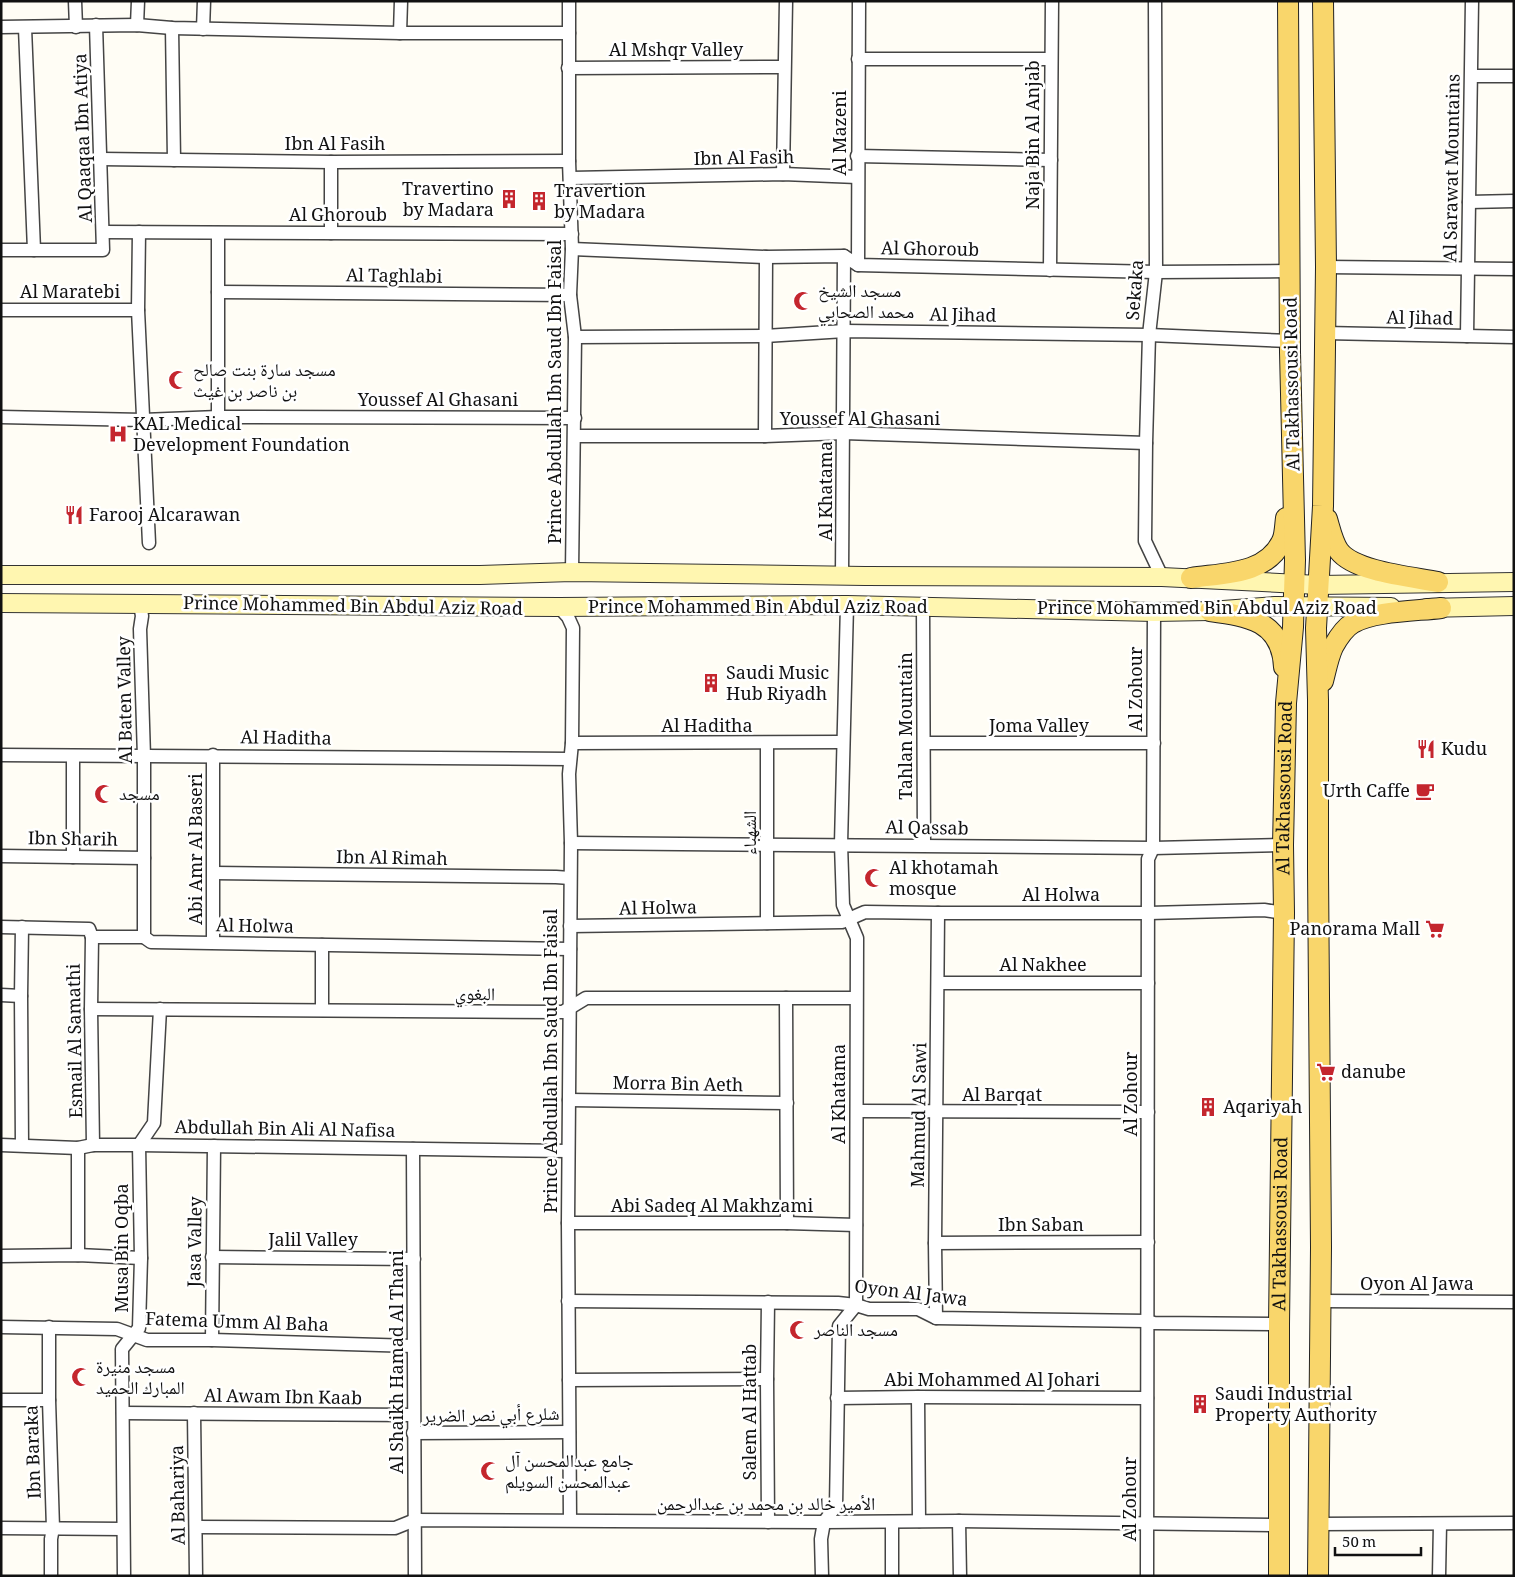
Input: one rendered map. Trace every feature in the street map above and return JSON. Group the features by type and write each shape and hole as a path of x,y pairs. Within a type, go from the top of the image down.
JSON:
{"main road":[{"name":"Al Takhassousi Road","path":"1279,1576 1283,845 1286,703 1294,607 1288,1"},
{"name":"Al Takhassousi Road","path":"1318,1576 1322,1247 1316,617 1323,506 1326,267 1323,1"},
{"path":"1191,578 1243,570 1255,567 1266,561 1274,553 1282,540 1293,482"},
{"path":"1323,506 1335,544 1345,557 1369,569 1438,582"},
{"name":"Prince Mohammed Bin Abdul Aziz Road","path":"1,575 470,575 572,572 842,576 1162,577 1319,585 1514,582"},
{"path":"1210,611 1223,603 1254,597 1256,590 1251,586 1216,581"},
{"name":"Prince Mohammed Bin Abdul Aziz Road","path":"1,603 559,608 848,605 1154,612 1210,611 1276,606 1441,608 1514,606"},
{"path":"1318,700 1331,653 1341,634 1351,623 1384,614 1441,608"},
{"path":"1210,611 1245,617 1268,628 1274,635 1282,649 1286,703"},
{"path":"1291,648 1298,625 1298,616 1302,614 1306,617 1316,655"}],"street":[{"path":"75,1 76,27"},
{"path":"137,25 138,1"},
{"path":"203,29 204,1"},
{"path":"400,32 401,1"},
{"name":"Prince Abdullah Ibn Saud Ibn Faisal","path":"569,1 568,68 572,234 570,295 575,337 572,572"},
{"path":"783,174 786,1"},
{"name":"Al Mazeni","path":"858,265 859,1"},
{"name":"Naja Bin Al Anjab","path":"1050,270 1052,1"},
{"name":"Sekaka","path":"1155,1 1156,272 1149,335 1145,540 1162,577"},
{"name":"Al Sarawat Mountains","path":"1467,336 1472,1"},
{"name":"Al Qaaqaa Ibn Atiya","path":"34,250 103,250 96,25"},
{"path":"1,27 137,25 203,29 569,33"},
{"path":"1,250 34,250 25,28"},
{"path":"172,28 174,160"},
{"path":"858,59 1051,59"},
{"name":"Al Mshqr Valley","path":"568,68 784,67"},
{"path":"1472,76 1514,76"},
{"path":"857,156 1051,160"},
{"name":"Ibn Al Fasih","path":"100,158 331,162 570,161"},
{"path":"331,162 331,233"},
{"name":"Ibn Al Fasih","path":"571,178 783,174 857,177"},
{"path":"1469,202 1514,201"},
{"name":"Al Ghoroub","path":"103,232 572,234"},
{"path":"139,232 138,310 149,543"},
{"path":"218,233 218,417"},
{"path":"572,249 766,257 844,256"},
{"name":"Al Ghoroub","path":"844,256 858,265 1156,272 1290,271"},
{"name":"Al Khatama","path":"842,576 844,256"},
{"path":"766,257 766,436"},
{"path":"1326,267 1514,269"},
{"name":"Al Taghlabi","path":"218,292 570,295"},
{"name":"Al Maratebi","path":"1,310 138,310"},
{"name":"Al Jihad","path":"575,337 765,336 845,331 1149,335 1290,341"},
{"name":"Al Jihad","path":"1325,333 1514,337"},
{"name":"Youssef Al Ghasani","path":"1,418 143,420 218,417 575,418"},
{"name":"Youssef Al Ghasani","path":"575,436 766,436 844,433 1146,443"},
{"name":"Al Baten Valley","path":"140,604 142,616 140,629 147,940"},
{"name":"Al Khatama","path":"848,605 841,844 843,905 857,938 856,1305"},
{"name":"Tahlan Mountain","path":"923,607 924,845"},
{"name":"Prince Abdullah Ibn Saud Ibn Faisal","path":"559,608 568,617 573,628 572,743 569,774 571,843 568,1151 570,1519"},
{"name":"Al Zohour","path":"1147,1576 1148,859 1153,848 1154,612"},
{"name":"Al Haditha","path":"572,743 843,742"},
{"name":"الشهباء","path":"767,743 767,923"},
{"name":"Joma Valley","path":"924,743 1154,743"},
{"name":"Al Haditha","path":"1,755 570,758"},
{"name":"Abi Amr Al Baseri","path":"213,755 213,942"},
{"path":"73,756 73,857"},
{"name":"Al Qassab","path":"571,843 1153,848 1283,845"},
{"name":"Ibn Sharih","path":"1,856 144,858"},
{"name":"Ibn Al Rimah","path":"214,873 570,878"},
{"name":"Al Holwa","path":"570,926 842,922 865,912 1149,913 1264,910 1284,913"},
{"name":"Mahmud Al Sawi","path":"936,1318 938,913"},
{"name":"Al Holwa","path":"1,927 89,930 92,937 147,940 570,949"},
{"path":"22,928 22,1145"},
{"name":"Esmail Al Samathi","path":"92,937 90,1009 93,1145"},
{"path":"322,945 322,1010"},
{"name":"Al Nakhee","path":"938,983 1148,982"},
{"path":"1,995 21,996"},
{"name":"البغوي","path":"90,1009 564,1012 586,998 856,998"},
{"path":"786,998 787,1223"},
{"path":"139,1145 154,1123 160,1009"},
{"name":"Morra Bin Aeth","path":"569,1100 787,1103"},
{"name":"Al Barqat","path":"857,1112 1148,1112"},
{"name":"Abdullah Bin Ali Al Nafisa","path":"1,1145 78,1148 93,1145 139,1145 568,1151"},
{"name":"Musa Bin Oqba","path":"124,1576 122,1348 138,1328 140,1258 139,1145"},
{"name":"Jasa Valley","path":"212,1340 214,1146"},
{"path":"78,1148 78,1255"},
{"name":"Al Shaikh Hamad Al Thani","path":"413,1149 415,1576"},
{"name":"Abi Sadeq Al Makhzami","path":"568,1223 787,1223 856,1225"},
{"name":"Ibn Saban","path":"935,1243 1148,1242"},
{"path":"1,1256 78,1255 140,1258"},
{"name":"Jalil Valley","path":"212,1257 414,1259"},
{"name":"Oyon Al Jawa","path":"568,1301 838,1303 869,1309 918,1309 936,1318 1279,1324"},
{"name":"Oyon Al Jawa","path":"1320,1301 1514,1302"},
{"name":"Salem Al Hattab","path":"768,1302 768,1522"},
{"path":"822,1576 821,1538 824,1522 836,1506 840,1326 856,1305"},
{"name":"Fatema Umm Al Baha","path":"1,1326 117,1329 147,1340 413,1346"},
{"name":"Ibn Baraka","path":"49,1327 49,1400 54,1528 51,1539 51,1576"},
{"path":"568,1380 767,1379"},
{"path":"918,1397 919,1521"},
{"name":"Abi Mohammed Al Johari","path":"837,1398 1147,1398"},
{"path":"1,1400 49,1400"},
{"name":"Al Awam Ibn Kaab","path":"123,1413 413,1415"},
{"name":"Al Bahariya","path":"194,1413 196,1576"},
{"name":"شلرع أبي نصر الضرير","path":"413,1434 569,1432"},
{"name":"الأمير خالد بن محمد بن عبدالرحمن","path":"196,1527 395,1528 415,1520 570,1519 1278,1525"},
{"path":"959,1521 960,1576"},
{"path":"892,1522 892,1576"},
{"path":"1318,1524 1514,1524"},
{"path":"1439,1576 1440,1524"},
{"path":"1,1528 123,1529"}],"place":[{"name":"Travertino by Madara","path":"509,199"},
{"name":"Travertion by Madara","path":"539,201"},
{"name":"مسجد الشيخ محمد الصحابي","path":"803,301"},
{"name":"مسجد سارة بنت صالح بن ناصر بن غيث","path":"178,380"},
{"name":"KAL Medical Development Foundation","path":"118,434"},
{"name":"Farooj Alcarawan","path":"74,515"},
{"name":"Saudi Music Hub Riyadh","path":"711,683"},
{"name":"Kudu","path":"1426,749"},
{"name":"Urth Caffe","path":"1425,791"},
{"name":"مسجد","path":"104,794"},
{"name":"Al khotamah mosque","path":"874,878"},
{"name":"Panorama Mall","path":"1435,929"},
{"name":"danube","path":"1326,1072"},
{"name":"Aqariyah","path":"1208,1107"},
{"name":"مسجد الناصر","path":"799,1330"},
{"name":"مسجد منيرة المبارك الحميد","path":"81,1377"},
{"name":"Saudi Industrial Property Authority","path":"1200,1404"},
{"name":"جامع عبدالمحسن آل عبدالمحسن السويلم","path":"490,1471"}]}
